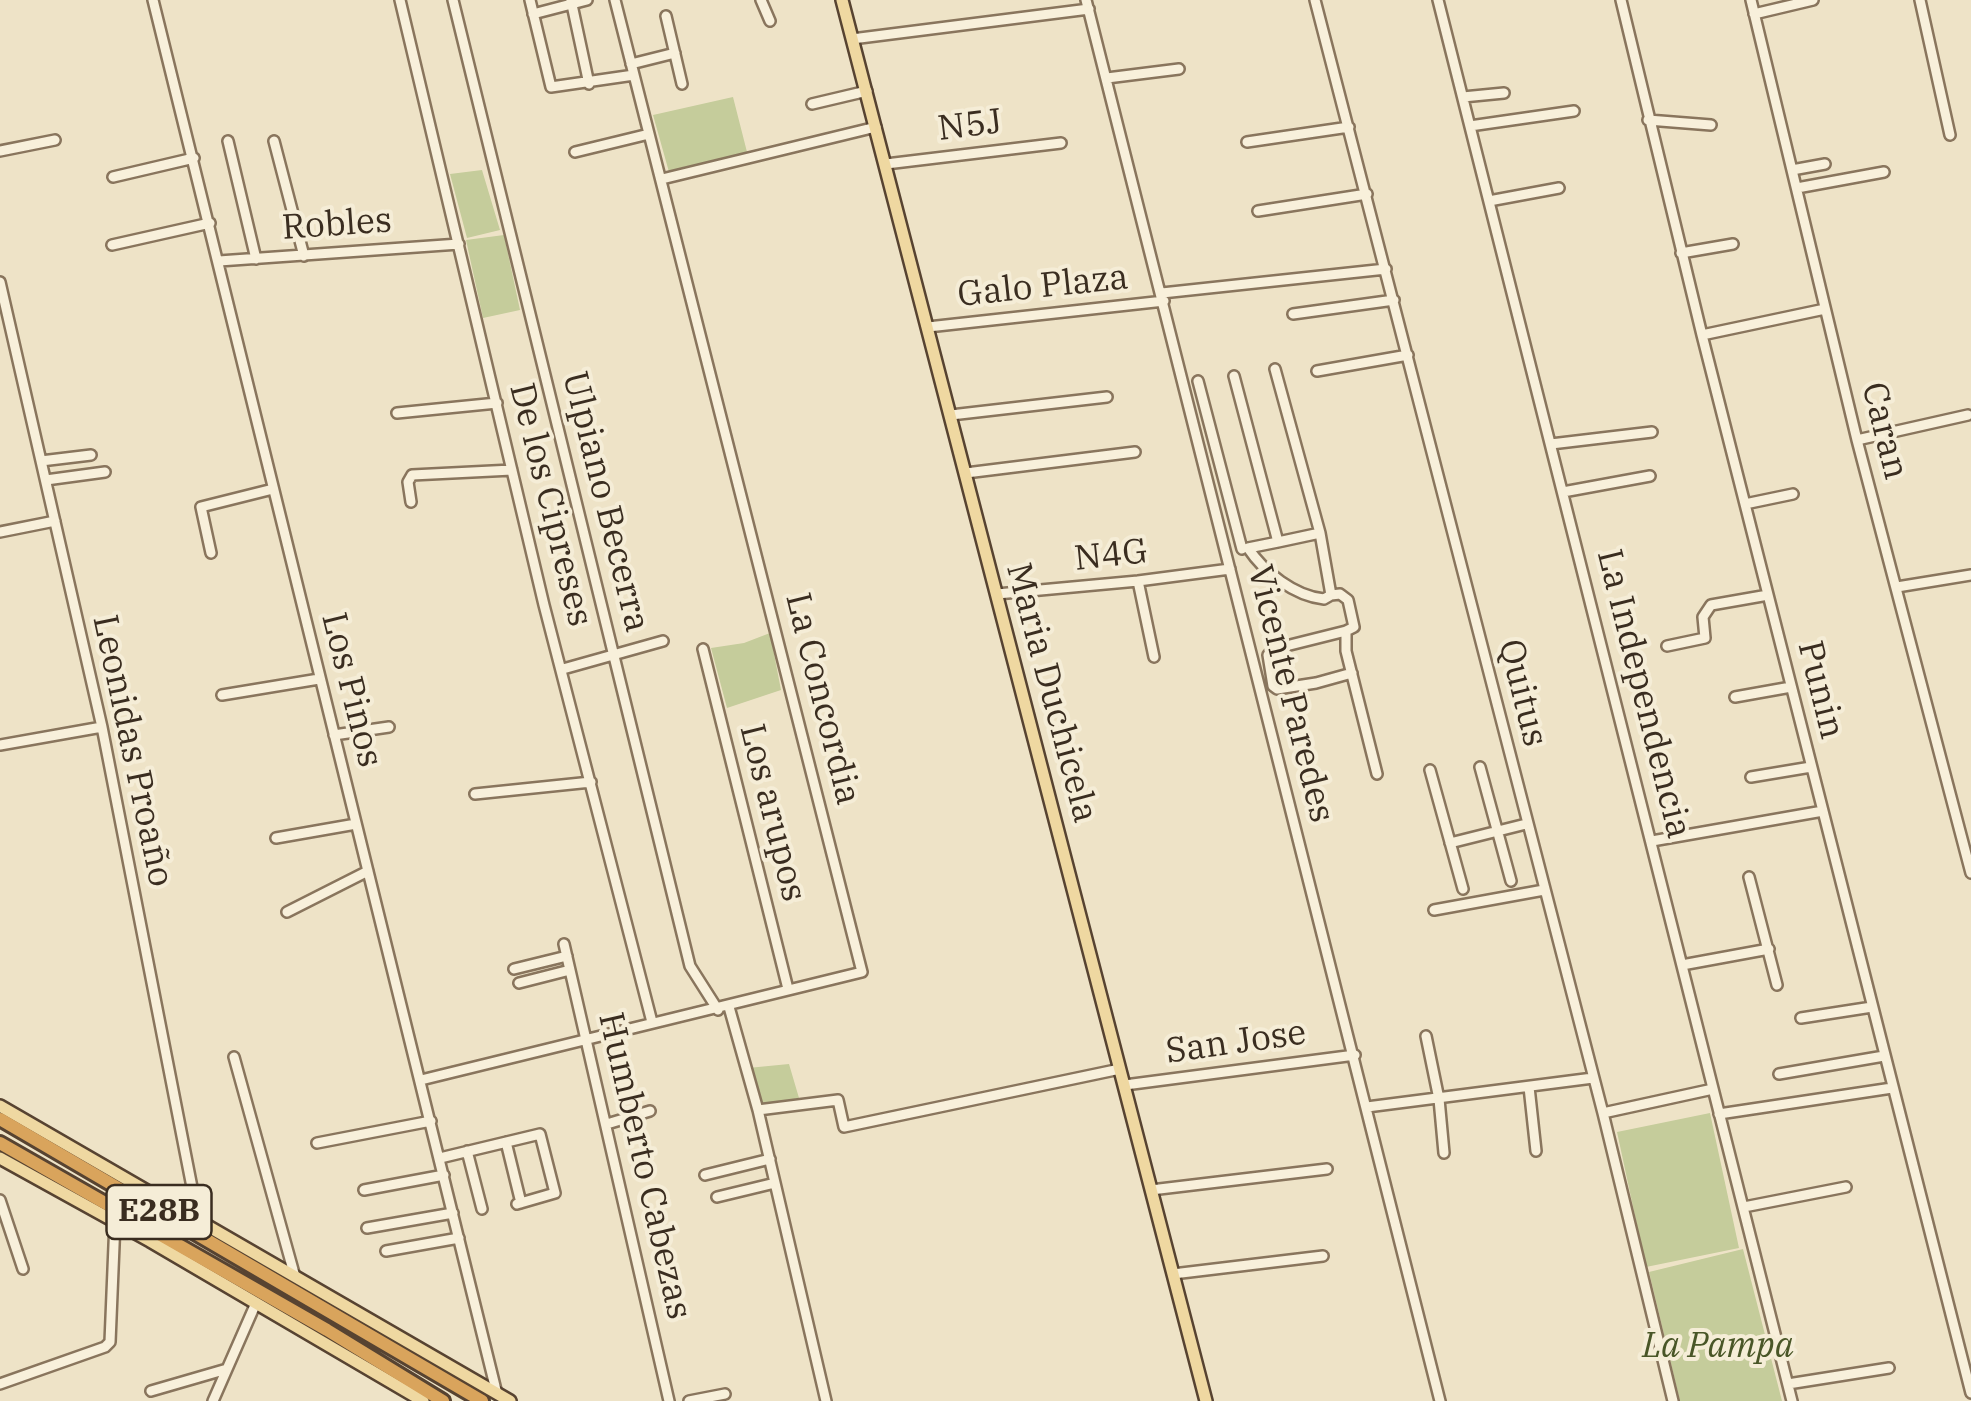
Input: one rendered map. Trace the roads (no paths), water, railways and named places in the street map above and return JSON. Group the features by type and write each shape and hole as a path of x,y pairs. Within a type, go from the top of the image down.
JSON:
{"highway":[{"name":"E28B","path":"0,1119 196,1227 318,1306 482,1401"},
{"name":"E28B","path":"0,1143 181,1253 290,1309 443,1401"},
{"path":"290,1309 316,1319 322,1313 318,1306"},
{"path":"327,1330 324,1320 331,1316 361,1330"}],"main road":[{"name":"Maria Duchicela","path":"842,0 1206,1401"},
{"path":"0,1106 115,1180"},
{"path":"0,1158 181,1253 423,1401"},
{"path":"196,1227 296,1277 510,1401"}],"street":[{"name":"Los Pinos","path":"154,0 497,1394"},
{"name":"De los Cipreses","path":"400,0 512,470 652,1022"},
{"name":"Ulpiano Becerra","path":"453,0 690,966 718,1010"},
{"path":"530,0 550,86 589,84 675,53"},
{"path":"533,14 587,0"},
{"name":"La Concordia","path":"421,1080 862,972 615,0"},
{"path":"761,0 770,21"},
{"name":"Quitus","path":"1315,0 1603,1113 1673,1401"},
{"name":"La Independencia","path":"1438,0 1792,1401"},
{"name":"Punin","path":"1621,0 1744,504 1971,1393"},
{"name":"Caran","path":"1751,0 1857,440 1967,838 1971,873"},
{"path":"1754,14 1813,0"},
{"path":"1920,0 1950,135"},
{"path":"571,2 589,84"},
{"path":"852,39 1088,5"},
{"name":"Vicente Paredes","path":"1088,5 1440,1401"},
{"path":"666,16 682,84"},
{"path":"1107,78 1179,69"},
{"path":"812,104 866,91"},
{"path":"1463,97 1504,93"},
{"path":"1470,126 1574,111"},
{"path":"1648,120 1712,124"},
{"path":"1247,142 1349,126"},
{"path":"662,179 876,127"},
{"path":"575,152 650,134"},
{"path":"0,151 55,140"},
{"path":"228,141 256,259"},
{"path":"274,141 304,256"},
{"name":"N5J","path":"886,164 1061,143"},
{"path":"113,177 194,158"},
{"path":"1792,170 1824,164"},
{"path":"1797,188 1884,172"},
{"path":"1490,201 1558,188"},
{"path":"1258,211 1367,194"},
{"path":"112,245 210,224"},
{"name":"Robles","path":"219,261 458,244"},
{"path":"1681,253 1733,244"},
{"name":"Galo Plaza","path":"928,327 1386,270"},
{"name":"Leonidas Proaño","path":"0,282 4,316 102,727 196,1227"},
{"path":"1293,314 1394,300"},
{"path":"1702,335 1825,309"},
{"path":"1316,371 1408,356"},
{"path":"1275,369 1320,534 1331,595"},
{"path":"1234,376 1278,542"},
{"path":"1198,381 1245,548 1298,592 1324,599 1340,594 1348,600 1354,627 1274,649 1268,656 1277,689 1352,673"},
{"path":"951,415 1108,398"},
{"path":"397,413 497,404"},
{"path":"1857,440 1968,416"},
{"path":"1551,444 1652,432"},
{"path":"966,474 1136,452"},
{"path":"41,461 91,455"},
{"path":"411,502 408,482 412,475 512,470"},
{"path":"46,480 105,472"},
{"path":"1563,492 1650,476"},
{"path":"211,553 200,506 273,488"},
{"path":"1744,504 1793,494"},
{"path":"0,532 55,521"},
{"path":"1226,552 1320,534"},
{"name":"N4G","path":"997,594 1230,568"},
{"path":"1897,586 1971,575"},
{"path":"1138,581 1154,657"},
{"path":"1667,646 1705,638 1702,617 1711,604 1768,595"},
{"path":"1346,631 1346,651 1377,774"},
{"path":"562,669 663,642"},
{"name":"Los arupos","path":"703,649 788,989"},
{"path":"222,695 318,679"},
{"path":"1735,696 1791,687"},
{"path":"0,746 102,727"},
{"path":"334,734 389,727"},
{"path":"1480,766 1511,881"},
{"path":"1752,776 1811,766"},
{"path":"1430,770 1463,889"},
{"path":"476,794 591,782"},
{"path":"1652,841 1822,811"},
{"path":"276,838 356,824"},
{"path":"1450,843 1526,824"},
{"path":"287,912 368,870"},
{"path":"1749,877 1778,984"},
{"path":"1434,910 1544,890"},
{"name":"Humberto Cabezas","path":"564,944 669,1401"},
{"path":"1682,965 1769,950"},
{"path":"514,970 567,956"},
{"path":"519,983 570,970"},
{"path":"729,1007 758,1110 826,1401"},
{"path":"1800,1018 1872,1007"},
{"path":"1426,1036 1444,1153"},
{"name":"San Jose","path":"1124,1086 1354,1055"},
{"path":"1778,1074 1884,1056"},
{"path":"234,1057 296,1277"},
{"path":"758,1110 838,1100 844,1127 1120,1069"},
{"path":"1368,1107 1592,1078"},
{"path":"1529,1087 1536,1151"},
{"path":"1719,1114 1892,1088"},
{"path":"1603,1113 1713,1089"},
{"path":"606,1124 650,1111"},
{"path":"317,1143 431,1121"},
{"path":"440,1158 506,1142 541,1135 555,1193 519,1204 506,1142"},
{"path":"467,1151 482,1209"},
{"path":"705,1175 770,1159"},
{"path":"1152,1190 1326,1169"},
{"path":"364,1190 444,1175"},
{"path":"717,1197 775,1183"},
{"path":"1744,1206 1846,1186"},
{"path":"0,1200 23,1270"},
{"path":"367,1228 453,1213"},
{"path":"0,1384 106,1347 110,1342 115,1221"},
{"path":"386,1250 460,1238"},
{"path":"0,1247 14,1242"},
{"path":"1174,1274 1323,1256"},
{"path":"213,1401 256,1302"},
{"path":"1788,1384 1890,1368"},
{"path":"151,1390 227,1369"},
{"path":"689,1401 725,1394"}],"park label":[{"name":"La Pampa","path":"1718,1347"}]}
